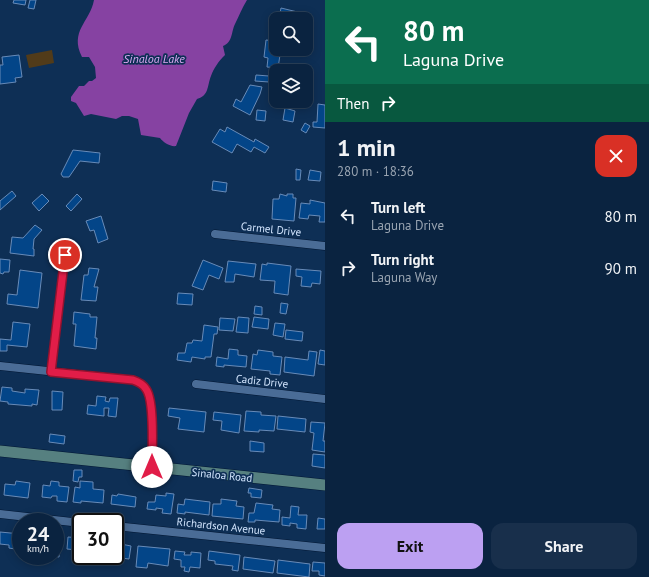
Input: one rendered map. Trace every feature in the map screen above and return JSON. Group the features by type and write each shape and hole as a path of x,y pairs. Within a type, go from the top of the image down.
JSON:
{"street":[{"name":"Carmel Drive","path":"215,234 325,246"},
{"path":"51,372 65,255"},
{"path":"0,366 133,380 144,385 149,395 152,418 152,467"},
{"name":"Cadiz Drive","path":"196,384 325,399"},
{"name":"Sinaloa Road","path":"0,451 325,486"},
{"path":"0,514 72,522"},
{"name":"Richardson Avenue","path":"124,527 325,548"}],"shaded area":[{"path":"52,50 54,63 29,68 26,55"}],"water":[{"name":"Sinaloa Lake","path":"94,0 247,0 235,24 229,42 223,46 225,55 213,70 206,93 201,98 197,99 189,113 176,146 167,144 160,138 141,135 138,119 129,116 122,116 116,119 91,114 84,116 76,103 71,101 71,97 79,86 84,86 89,81 96,78 95,67 89,57 82,57 78,40 79,33 89,15"}],"building":[{"path":"14,0 26,0 25,5 13,3"},
{"path":"30,0 36,0 34,9 28,8"},
{"path":"281,8 298,12 280,12"},
{"path":"266,40 269,40 269,56 280,56 279,64 269,64 269,67 267,67 268,58 264,57"},
{"path":"19,55 22,77 15,78 16,82 0,84 0,65 3,65 2,57"},
{"path":"256,75 269,76 269,82 255,81"},
{"path":"250,85 262,87 250,115 233,106 236,99 241,102"},
{"path":"318,104 325,105 325,128 313,127 313,122 317,122"},
{"path":"285,108 295,111 293,122 283,120"},
{"path":"257,110 266,111 265,121 256,120"},
{"path":"305,123 310,126 306,133 301,130"},
{"path":"227,127 254,142 255,139 269,147 265,153 254,147 251,152 237,144 232,153 212,142 220,129 225,132"},
{"path":"73,150 100,153 99,163 80,161 69,177 63,177 61,174"},
{"path":"296,169 301,170 300,180 296,180"},
{"path":"310,170 321,172 320,181 308,180"},
{"path":"213,181 227,183 226,192 212,190"},
{"path":"12,191 16,196 0,210 0,201"},
{"path":"42,194 49,201 39,211 32,203"},
{"path":"77,194 82,199 71,211 66,206"},
{"path":"280,194 287,196 287,194 293,194 293,198 296,198 294,221 272,219 273,199 279,199"},
{"path":"310,200 325,203 325,222 319,222 320,216 309,215 308,219 299,218 301,203 310,204"},
{"path":"101,216 108,239 98,243 94,230 90,231 86,221"},
{"path":"35,225 42,230 34,239 34,256 10,253 12,237 23,238"},
{"path":"0,259 10,260 9,272 4,272 3,274 0,273"},
{"path":"203,260 223,268 219,279 209,275 203,290 192,286"},
{"path":"228,261 256,264 254,277 235,274 234,282 225,282"},
{"path":"267,263 291,266 288,295 274,293 275,281 260,280 262,264 267,265"},
{"path":"89,268 99,269 94,287 98,287 96,301 81,300 84,275 88,275"},
{"path":"296,269 321,271 320,284 312,283 311,287 301,286 302,277 296,276"},
{"path":"20,270 42,273 38,308 7,304 8,294 17,295"},
{"path":"178,293 193,294 192,305 177,304"},
{"path":"281,303 288,304 286,314 280,313"},
{"path":"255,306 262,307 262,315 254,314"},
{"path":"74,312 90,314 90,317 97,317 95,338 97,338 96,349 74,346 76,324 73,324"},
{"path":"238,317 249,318 248,333 236,332"},
{"path":"254,317 269,319 268,329 252,327"},
{"path":"220,318 235,319 233,331 219,330"},
{"path":"13,322 30,324 27,347 7,345 7,351 0,351 0,339 11,340"},
{"path":"275,323 285,324 283,337 273,335"},
{"path":"204,325 218,327 217,334 214,334 211,357 205,357 205,359 192,357 191,362 177,360 178,353 185,353 187,343 192,343 193,340 202,341"},
{"path":"286,330 303,332 302,341 285,339"},
{"path":"229,349 238,350 238,355 247,356 246,367 224,365 224,367 216,366 217,357 228,359"},
{"path":"258,350 273,352 273,356 282,357 280,375 270,374 270,371 251,369 253,354 257,355"},
{"path":"320,350 325,351 325,365 318,364"},
{"path":"309,351 317,352 314,376 284,372 285,357 308,360"},
{"path":"2,387 12,388 12,391 25,393 25,389 39,390 37,405 8,404 8,402 0,401"},
{"path":"52,391 63,392 62,410 52,410"},
{"path":"97,396 106,397 105,401 109,402 110,398 118,398 116,417 108,416 109,408 104,408 104,416 87,414 88,405 96,406"},
{"path":"169,408 206,412 204,432 178,429 180,418 168,416"},
{"path":"246,411 261,412 261,415 276,416 274,431 244,431"},
{"path":"214,412 241,415 239,433 221,430 222,421 213,420"},
{"path":"278,416 306,419 305,432 277,429"},
{"path":"311,422 325,423 323,441 325,441 325,452 312,450 314,433 310,432"},
{"path":"50,434 65,436 64,444 49,442"},
{"path":"250,441 264,443 264,452 250,451"},
{"path":"313,454 325,455 325,468 312,466"},
{"path":"74,470 82,470 82,477 79,477 78,482 73,481"},
{"path":"16,481 30,483 28,498 4,495 5,484 15,485"},
{"path":"51,481 59,482 59,486 69,487 67,502 57,501 57,496 52,496 51,498 42,497 43,485 50,486"},
{"path":"80,481 93,482 93,489 104,490 103,503 81,501 81,503 73,502 75,487 80,488"},
{"path":"249,488 262,490 261,498 251,497 251,493 248,493"},
{"path":"166,493 174,494 171,514 162,513 163,509 147,509 148,502 155,502 156,495 166,496"},
{"path":"118,494 136,497 135,507 111,504 112,495 117,496"},
{"path":"185,499 210,502 209,515 185,512 185,514 177,513 178,504 184,505"},
{"path":"221,499 237,501 236,506 244,507 243,519 212,516 213,504 221,504"},
{"path":"256,503 273,505 272,509 280,510 279,522 255,520 255,522 248,522 249,513 254,513"},
{"path":"291,506 299,507 298,515 307,515 306,529 297,528 297,524 290,523 290,526 282,525 282,517 290,518"},
{"path":"318,518 325,519 325,529 317,529"},
{"path":"0,532 12,533 12,548 9,548 9,545 0,544"},
{"path":"68,537 72,537 72,550 67,549"},
{"path":"124,545 131,546 129,559 124,558"},
{"path":"138,546 170,549 168,566 148,563 147,568 136,567"},
{"path":"175,551 185,552 184,555 191,555 191,552 201,553 200,568 190,567 189,572 184,571 185,567 181,567 181,560 174,559"},
{"path":"209,551 240,555 238,571 232,570 233,566 215,564 215,561 208,560"},
{"path":"244,557 275,561 273,573 243,569"},
{"path":"278,560 310,564 309,577 277,573"},
{"path":"313,562 325,563 325,576 319,575 319,571 312,571"}],"route":[{"path":"65,255 51,372 133,380 144,385 149,395 152,418 152,467"}]}
